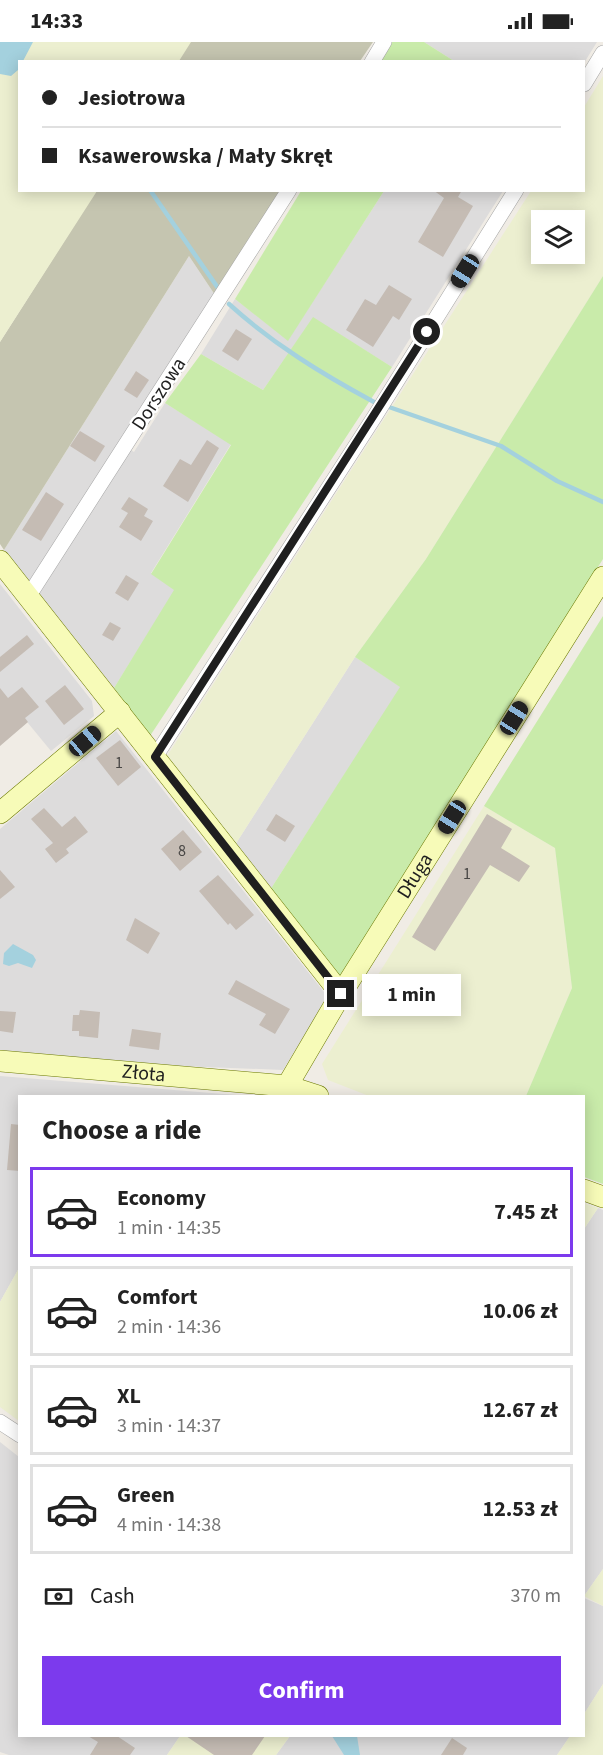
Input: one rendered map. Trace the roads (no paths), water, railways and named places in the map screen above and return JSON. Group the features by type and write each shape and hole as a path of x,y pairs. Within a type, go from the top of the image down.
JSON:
{"street":[{"path":"373,60 384,42"},
{"path":"585,82 603,53"},
{"name":"Dorszowa","path":"28,597 288,192"},
{"path":"155,757 375,416 515,192"},
{"path":"0,561 341,994"},
{"name":"Długa","path":"287,1086 341,994 603,577"},
{"path":"0,813 120,712"},
{"name":"Złota","path":"0,1061 287,1086 315,1095"},
{"path":"585,1190 603,1197"},
{"path":"0,1422 18,1434"}],"water":[{"path":"0,42 33,42 24,60 18,60 18,70 11,76 0,74"},
{"path":"13,944 33,955 36,960 32,968 18,963 9,966 3,964 4,953"},
{"path":"333,1737 357,1737 360,1755 344,1755"}],"waterway":[{"path":"151,192 218,288"},
{"path":"229,304 298,358 374,402"},
{"path":"389,407 501,446 557,481 603,502"}]}
